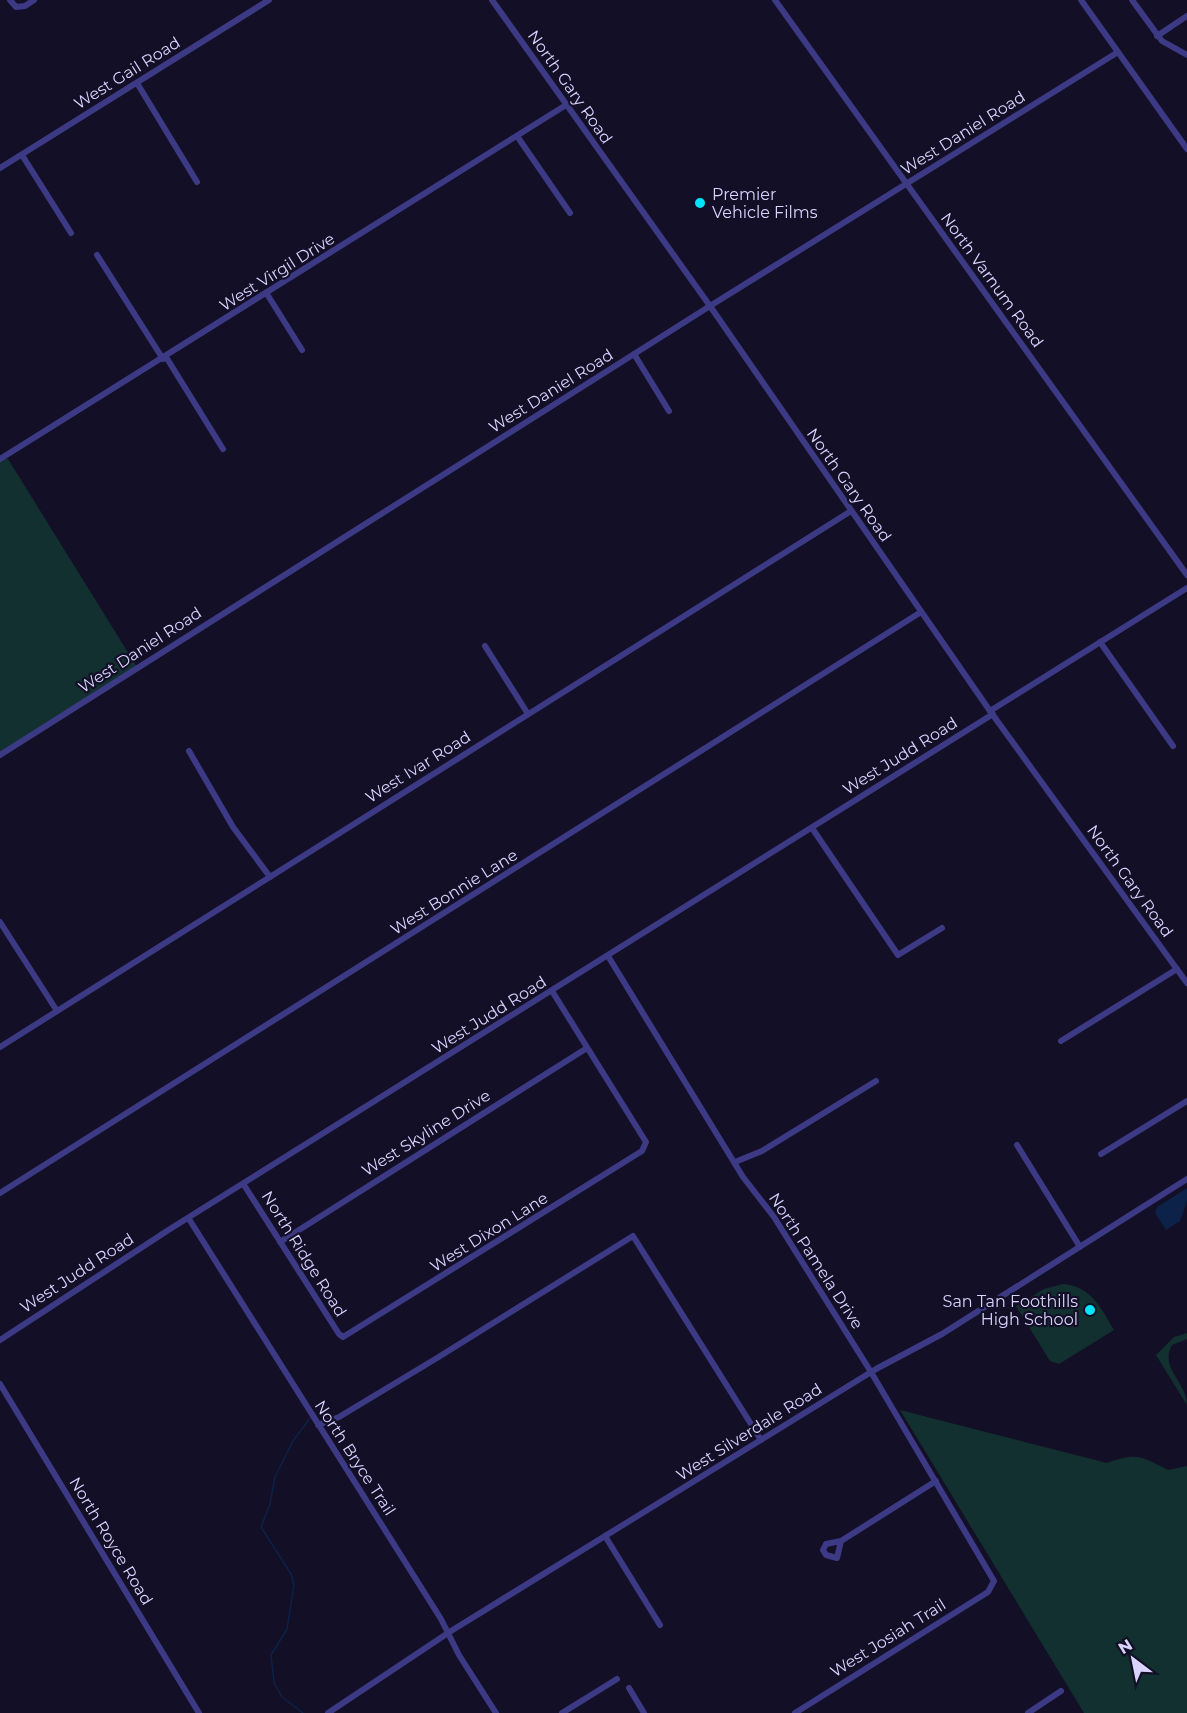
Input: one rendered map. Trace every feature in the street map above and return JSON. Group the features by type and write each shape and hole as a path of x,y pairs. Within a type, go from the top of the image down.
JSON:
{"street":[{"path":"10,0 16,7 25,6 34,0"},
{"name":"West Gail Road","path":"0,168 269,0"},
{"name":"North Gary Road","path":"492,0 710,306 921,612 1187,982"},
{"name":"North Varnum Road","path":"776,0 1187,575"},
{"path":"1082,0 1187,149"},
{"path":"1132,0 1157,36 1169,47 1187,55"},
{"path":"1157,36 1187,16"},
{"name":"West Daniel Road","path":"0,755 710,306 1118,52"},
{"path":"136,83 197,182"},
{"name":"West Virgil Drive","path":"0,459 165,358 566,105"},
{"path":"517,136 570,213"},
{"path":"22,155 70,233"},
{"path":"97,255 224,449"},
{"path":"267,294 302,350"},
{"path":"634,354 669,411"},
{"name":"West Ivar Road","path":"0,1047 851,511"},
{"name":"West Judd Road","path":"0,1340 170,1229 244,1185 812,828 1187,588"},
{"name":"West Bonnie Lane","path":"0,1193 921,612"},
{"path":"1100,642 1173,746"},
{"path":"485,646 528,714"},
{"path":"189,751 233,827 270,877"},
{"path":"812,828 898,955 942,928"},
{"path":"0,922 57,1011"},
{"name":"North Pamela Drive","path":"608,956 743,1177 774,1217 871,1372 991,1573 993,1585"},
{"path":"1061,1041 1177,969"},
{"path":"552,991 587,1048"},
{"name":"West Dixon Lane","path":"343,1337 642,1151 646,1146 587,1048"},
{"name":"West Skyline Drive","path":"280,1242 587,1048"},
{"path":"735,1162 762,1151 876,1080"},
{"path":"1101,1154 1187,1101"},
{"path":"1017,1145 1080,1247"},
{"name":"West Silverdale Road","path":"328,1713 448,1633 871,1372 942,1334 1187,1179"},
{"name":"North Ridge Road","path":"244,1185 343,1337"},
{"name":"North Bryce Trail","path":"189,1219 496,1713"},
{"path":"318,1425 339,1417 633,1236 761,1440"},
{"name":"North Royce Road","path":"0,1383 199,1713"},
{"path":"842,1541 936,1482"},
{"path":"605,1536 660,1625"},
{"name":"West Josiah Trail","path":"795,1713 988,1592 993,1585"},
{"path":"562,1713 617,1679"},
{"path":"629,1688 644,1713"},
{"path":"1028,1713 1061,1691"}],"green space":[{"path":"4,458 8,459 137,667 0,753 0,461"},
{"path":"1063,1284 1081,1289 1088,1294 1100,1306 1114,1330 1059,1364 1050,1361 1016,1306 1044,1289"},
{"path":"1187,1333 1187,1339 1172,1345 1169,1361 1183,1389 1187,1405 1156,1355 1174,1337"},
{"path":"900,1410 1107,1463 1125,1457 1139,1457 1168,1470 1187,1466 1187,1713 1084,1713"}],"water":[{"path":"1187,1188 1187,1201 1180,1221 1166,1230 1155,1213 1157,1207"}],"waterway":[{"path":"303,1713 282,1697 274,1683 271,1655 287,1629 294,1585 291,1574 261,1527 270,1504 275,1477 293,1441 310,1418"}],"place":[{"name":"Premier Vehicle Films","path":"700,203"},
{"name":"San Tan Foothills High School","path":"1090,1310"}]}
